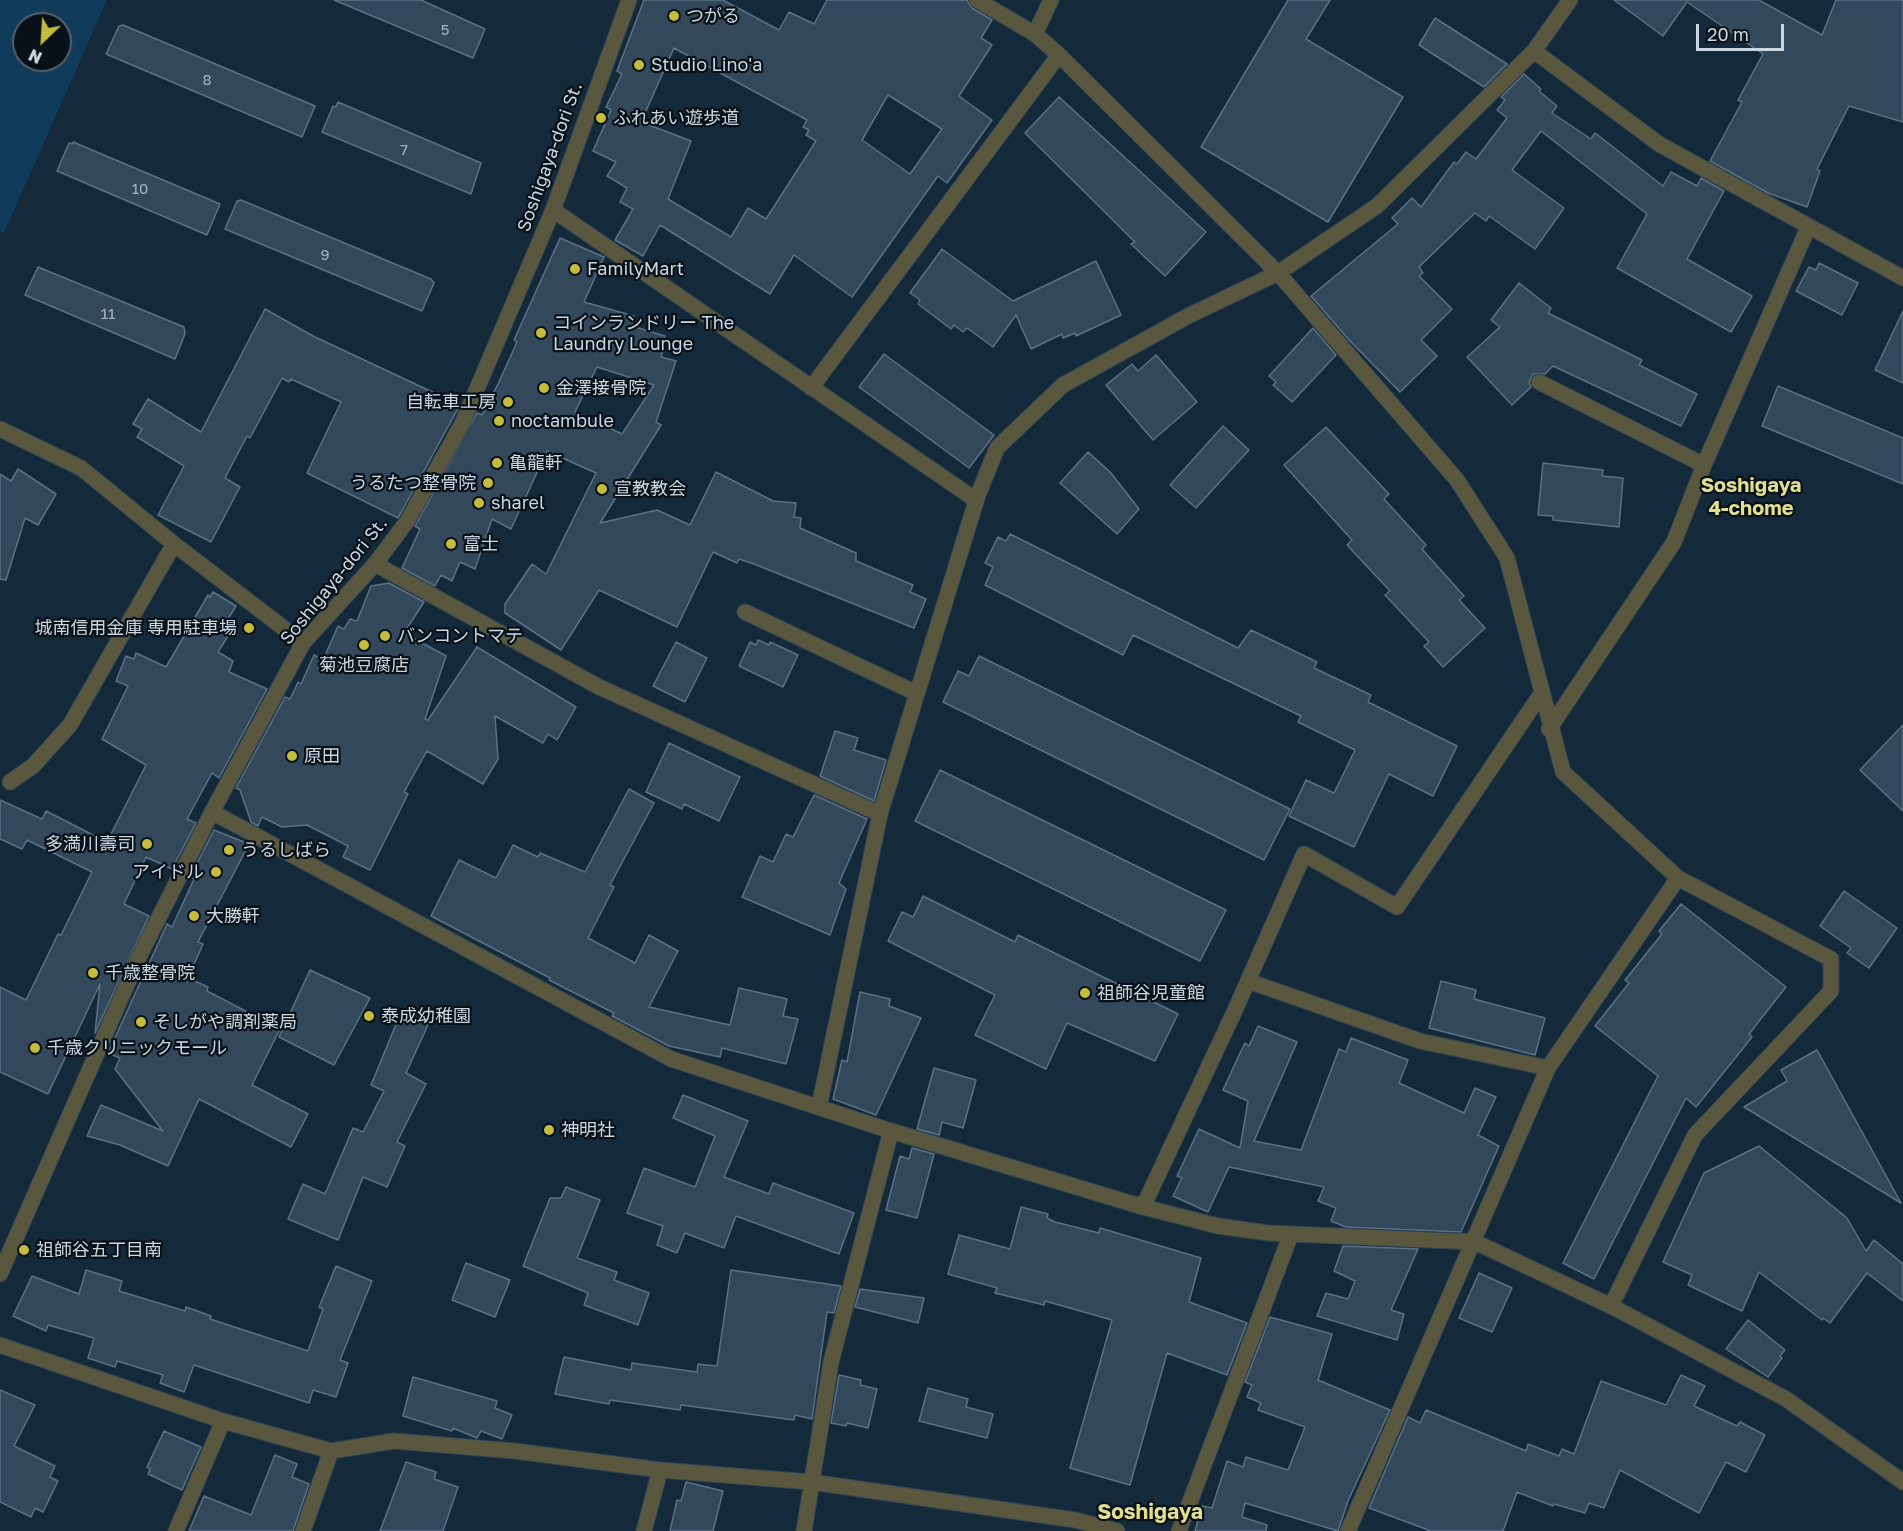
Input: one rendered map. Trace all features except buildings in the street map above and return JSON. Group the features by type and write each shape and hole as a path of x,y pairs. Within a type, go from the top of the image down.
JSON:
{"street":[{"name":"Soshigaya-dori St.","path":"0,1274 139,957 212,812 303,643 375,564 408,520 462,424 553,210 629,0"},
{"path":"977,0 1035,34 1059,55 1278,273 1457,480 1507,558 1549,729 1563,772 1678,878 1831,959 1831,991 1695,1135 1611,1306"},
{"path":"1035,34 1051,0"},
{"path":"819,1107 880,813 976,499 997,448 1063,385 1188,316 1278,273 1377,206 1534,51 1570,0"},
{"path":"1534,51 1659,144 1808,228 1903,278"},
{"path":"811,388 1059,55"},
{"path":"553,210 976,499"},
{"path":"1549,729 1674,542 1704,465 1808,228"},
{"path":"1539,382 1704,465"},
{"path":"0,429 81,468 174,544 303,643"},
{"path":"10,782 33,766 70,725 174,544"},
{"path":"375,564 599,687 880,813"},
{"path":"745,612 916,693"},
{"path":"1143,1207 1304,854 1397,907 1541,694"},
{"path":"212,812 671,1059 891,1131 1143,1207 1218,1226 1291,1234 1475,1242 1611,1306 1786,1399 1903,1482"},
{"path":"1348,1531 1475,1242 1548,1068 1678,878"},
{"path":"1248,981 1420,1041 1548,1068"},
{"path":"804,1531 831,1362 891,1131"},
{"path":"1179,1531 1291,1234"},
{"path":"0,1345 223,1422 331,1451 394,1441 515,1451 660,1470 811,1482 1075,1520 1117,1531"},
{"path":"176,1531 223,1422"},
{"path":"303,1531 331,1451"},
{"path":"644,1531 660,1470"}],"shaded area":[{"path":"0,0 107,0 4,233 0,231"}],"place":[{"name":"つがる","path":"674,16"},
{"name":"Studio Lino'a","path":"639,65"},
{"name":"ふれあい遊歩道","path":"601,118"},
{"name":"FamilyMart","path":"575,269"},
{"name":"コインランドリー The Laundry Lounge","path":"541,333"},
{"name":"金澤接骨院","path":"544,388"},
{"name":"自転車工房","path":"508,402"},
{"name":"noctambule","path":"499,421"},
{"name":"亀龍軒","path":"497,463"},
{"name":"うるたつ整骨院","path":"488,483"},
{"name":"宣教教会","path":"602,489"},
{"name":"sharel","path":"479,503"},
{"name":"富士","path":"451,544"},
{"name":"城南信用金庫 専用駐車場","path":"249,628"},
{"name":"バンコントマテ","path":"385,636"},
{"name":"菊池豆腐店","path":"364,645"},
{"name":"原田","path":"292,756"},
{"name":"多満川壽司","path":"147,844"},
{"name":"うるしばら","path":"229,850"},
{"name":"アイドル","path":"216,872"},
{"name":"大勝軒","path":"194,916"},
{"name":"千歳整骨院","path":"93,973"},
{"name":"祖師谷児童館","path":"1085,993"},
{"name":"泰成幼稚園","path":"369,1016"},
{"name":"そしがや調剤薬局","path":"141,1022"},
{"name":"千歳クリニックモール","path":"35,1048"},
{"name":"神明社","path":"549,1130"},
{"name":"祖師谷五丁目南","path":"24,1250"}],"district":[{"name":"Soshigaya 4-chome","path":"1751,498"},
{"name":"Soshigaya","path":"1150,1512"}]}
